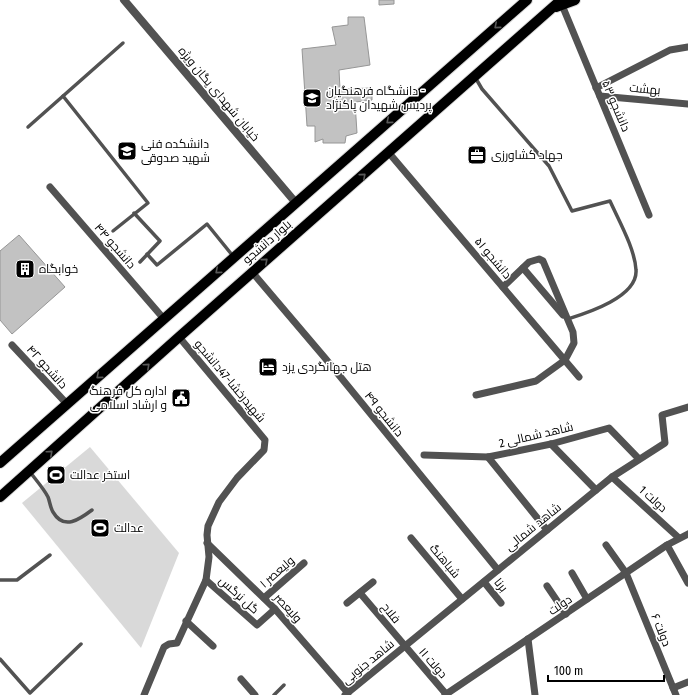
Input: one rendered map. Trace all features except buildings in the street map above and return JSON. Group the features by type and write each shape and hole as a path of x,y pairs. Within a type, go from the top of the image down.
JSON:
{"main road":[{"name":"بلوار دانشجو","path":"0,463 527,0"},
{"path":"562,3 575,0"},
{"name":"بلوار دانشجو","path":"0,497 474,76 552,8 562,3"}],"street":[{"name":"خیابان شهدای یگان ویژه","path":"124,0 296,202"},
{"name":"دانشجو ۵۳","path":"562,3 649,215"},
{"path":"596,88 670,50 688,47"},
{"name":"بهشت","path":"600,96 688,104"},
{"name":"دانشجو ۵۱","path":"389,153 579,377"},
{"name":"دانشجو ۴۴","path":"50,187 164,319"},
{"path":"476,395 536,381 565,360 574,343 573,332 543,261 539,259 534,260 503,287"},
{"path":"523,268 568,320"},
{"name":"دانشجو ۴۹","path":"252,272 325,358 498,570"},
{"name":"شهیدرخشا-47دانشجو","path":"179,337 265,440 264,450 238,478 220,502 208,526 207,543"},
{"name":"دانشجو ۴۲","path":"12,345 66,404"},
{"name":"شاهد شمالی","path":"404,647 612,477 665,443 662,416 688,408"},
{"name":"شاهد شمالی 2","path":"424,455 488,457 551,444 609,428 639,460"},
{"path":"551,444 596,490"},
{"path":"488,457 547,530"},
{"name":"دولت 1","path":"612,477 679,538"},
{"name":"دولت","path":"445,695 667,545 688,534"},
{"name":"شباهنگ","path":"411,538 462,599"},
{"path":"147,693 164,647 169,644 176,643 206,580 209,557 207,543"},
{"name":"ولیعصر","path":"207,543 275,609 346,694"},
{"name":"دولت ۶","path":"606,545 626,573 675,692"},
{"path":"667,545 688,583"},
{"name":"ولیعصر ۱","path":"264,598 304,563"},
{"path":"572,573 587,599"},
{"name":"گل نرگس","path":"206,580 257,625 275,609"},
{"path":"346,603 374,582"},
{"name":"برنا","path":"484,582 501,603"},
{"path":"547,586 566,614"},
{"name":"فلاح","path":"360,593 404,647"},
{"path":"186,621 213,646"},
{"path":"528,639 535,695"},
{"name":"شاهد جنوبی","path":"346,694 404,647"},
{"name":"دولت ۱۱","path":"404,647 445,695"},
{"path":"241,679 255,695"},
{"path":"675,692 688,682"}],"lane":[{"path":"28,127 123,43"},
{"path":"474,76 482,89 549,166 572,211 610,201 634,258 637,272 630,286 617,299 568,320"},
{"path":"63,96 148,202 113,231"},
{"path":"134,213 160,241 140,262"},
{"path":"147,254 157,265 207,224 234,257"},
{"path":"30,471 48,497 50,507 57,518 70,522 77,521 92,510"},
{"path":"0,580 17,580 50,555"},
{"path":"0,659 30,693 81,644"},
{"path":"274,695 284,686"}],"shaded area":[{"name":"عدالت","path":"90,447 179,553 141,648 22,503"}],"place":[{"name":"دانشگاه فرهنگیان - پردیس شهیدان پاکنژاد","path":"312,98"},
{"name":"دانشکده فنی شهید صدوقی","path":"127,151"},
{"name":"جهاد کشاورزی","path":"477,155"},
{"name":"خوابگاه","path":"25,269"},
{"name":"هتل جهانگردی یزد","path":"268,367"},
{"name":"اداره کل فرهنگ و ارشاد اسلامی","path":"181,398"},
{"name":"استخر عدالت","path":"56,475"},
{"name":"عدالت","path":"100,528"}]}
